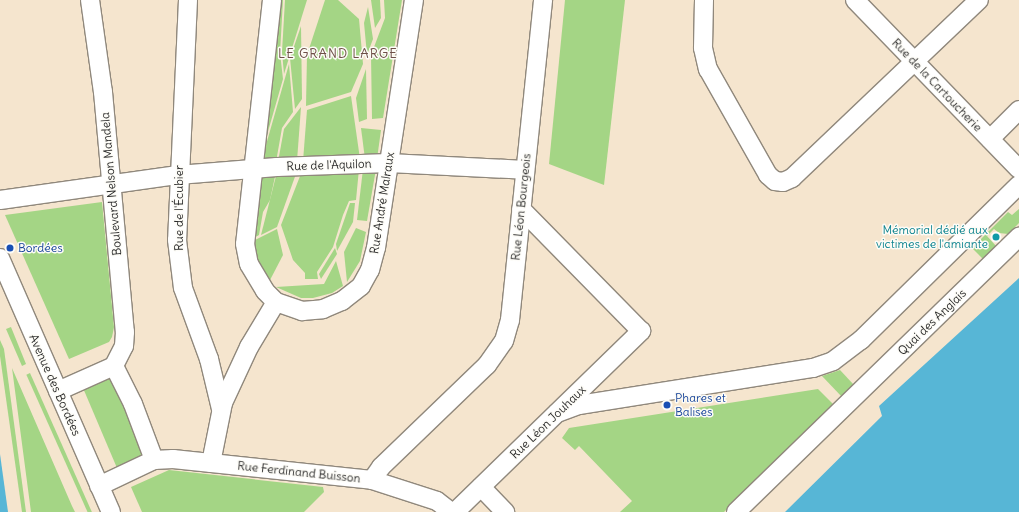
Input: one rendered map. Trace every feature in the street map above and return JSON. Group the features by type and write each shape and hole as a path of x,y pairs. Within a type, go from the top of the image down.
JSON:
{"street":[{"name":"Boulevard Nelson Mandela","path":"90,0 102,82 110,185 126,339 114,366"},
{"name":"Rue de l'Écubier","path":"188,0 178,175 177,240 182,280 209,359 221,409"},
{"name":"Rue André Malraux","path":"272,0 246,234 247,256 257,282 276,302 302,311 323,309 342,301 361,286 370,270 376,248 414,0"},
{"name":"Rue Léon Bourgeois","path":"456,395 494,358 508,330 544,0"},
{"path":"704,0 704,48 708,69 768,175 779,182 792,178 979,0"},
{"name":"Rue de la Cartoucherie","path":"856,0 1019,169"},
{"path":"990,139 1019,110"},
{"name":"Rue de l'Aquilon","path":"0,200 178,175 253,168 389,164 525,170"},
{"path":"557,413 580,405 814,368 833,361 860,340 1019,185"},
{"name":"Rue Léon Jouhaux","path":"455,512 641,331 521,209"},
{"name":"Quai des Anglais","path":"736,512 1019,237"},
{"name":"Avenue des Bordées","path":"0,258 110,512"},
{"path":"211,463 221,409 249,347 276,302"},
{"path":"58,391 114,366 134,404 154,460 99,486"},
{"name":"Rue Ferdinand Buisson","path":"154,460 173,459 372,480 381,467 456,395"},
{"path":"372,480 437,501 451,512"},
{"path":"481,487 505,512"}],"green space":[{"path":"280,0 283,0 280,53 283,79 263,149"},
{"path":"285,0 307,0 284,74 282,52"},
{"path":"325,0 338,0 359,19 363,64 351,92 306,106 307,55"},
{"path":"371,0 380,0 381,18 375,28"},
{"path":"384,0 402,0 383,118 372,119 371,55 385,18"},
{"path":"565,0 625,0 604,185 549,164"},
{"path":"368,7 373,39 367,55 364,23"},
{"path":"301,26 302,99 295,109 290,58"},
{"path":"289,64 293,112 282,128 276,162 262,159"},
{"path":"366,69 367,119 359,122 356,98"},
{"path":"351,96 360,159 303,161 307,110"},
{"path":"301,107 297,161 278,162 284,129"},
{"path":"361,128 381,130 377,159 365,159"},
{"path":"359,169 356,200 349,201 333,247 317,272 318,279 305,279 305,273 293,260 281,225 302,171"},
{"path":"363,169 376,169 367,221 357,220"},
{"path":"297,171 277,227 261,235 277,172"},
{"path":"276,172 270,200 263,212 259,235 254,238 261,173"},
{"path":"102,202 114,327 112,337 109,342 69,359 5,215"},
{"path":"350,203 355,203 353,222 337,251 336,244"},
{"path":"1019,209 1019,223 1008,234 999,233 994,229 987,236 996,246 983,259 972,248 1008,212 1012,215"},
{"path":"356,228 366,232 360,261 347,282 344,252"},
{"path":"277,229 283,255 269,282 258,265 253,241"},
{"path":"335,248 337,254 321,279 319,274"},
{"path":"336,261 343,286 332,293 313,298 301,298 276,287 324,284"},
{"path":"11,327 26,364 22,366 6,329"},
{"path":"0,340 4,349 26,512 22,512 0,356"},
{"path":"12,368 72,506 75,512 31,512"},
{"path":"840,370 854,385 842,397 822,376"},
{"path":"30,373 92,512 88,512 26,375"},
{"path":"107,378 111,380 122,398 143,451 139,458 117,468 83,388"},
{"path":"818,389 834,405 724,512 620,512 632,501 579,446 575,450 562,438 569,428"},
{"path":"169,470 323,487 324,492 304,512 142,512 131,487"}],"water":[{"path":"1019,278 1019,512 785,512 882,416 879,406"},
{"path":"0,454 8,512 0,512"}],"place":[{"name":"Mémorial dédié aux victimes de l'amiante","path":"996,237"},
{"name":"Bordées","path":"10,248"},
{"name":"Phares et Balises","path":"667,405"}],"district":[{"name":"LE GRAND LARGE","path":"338,54"}]}
